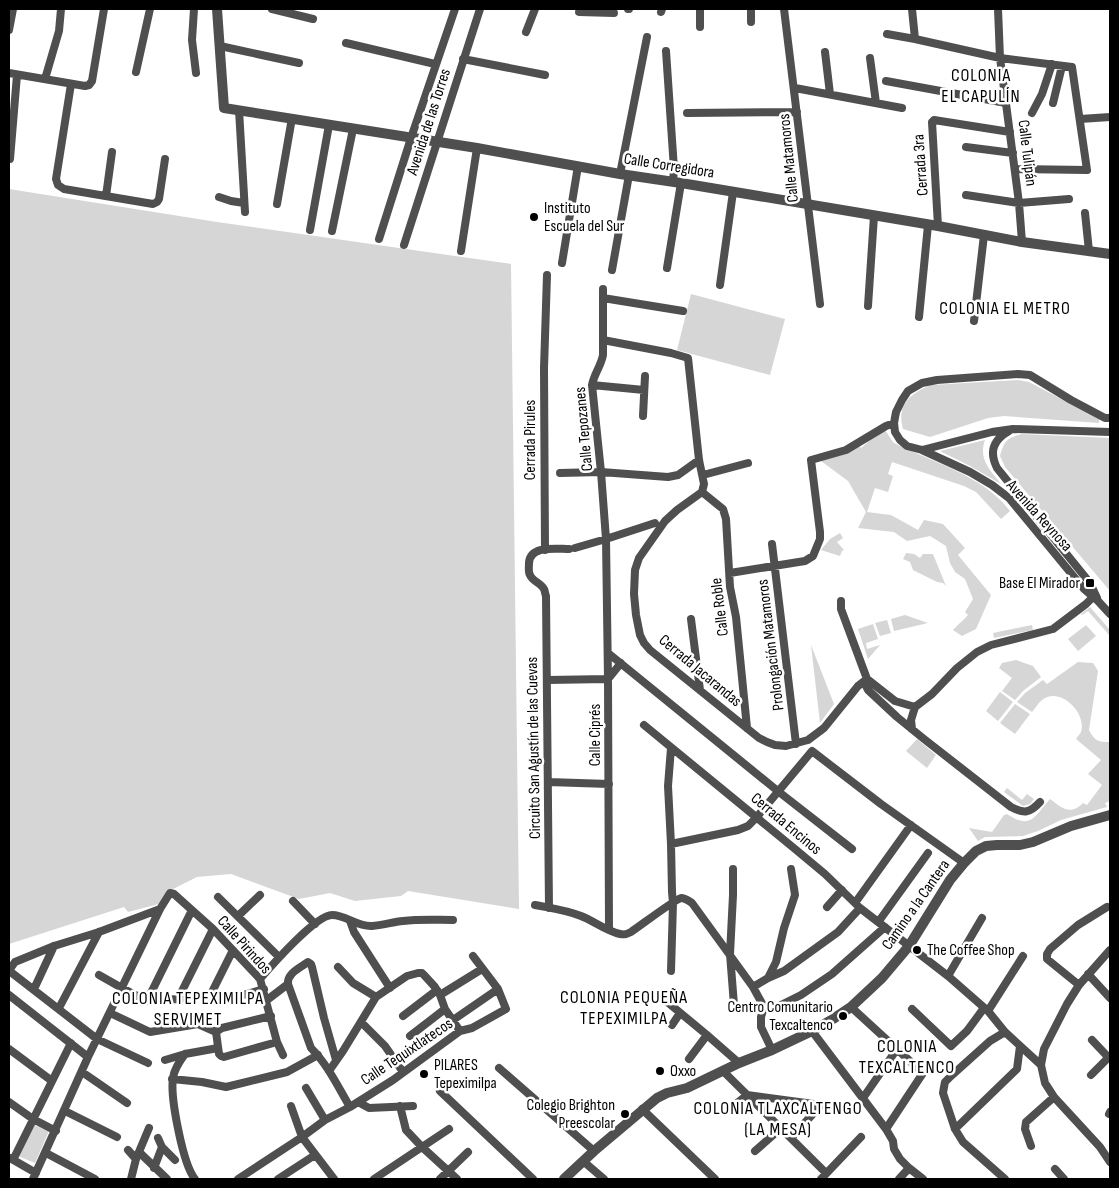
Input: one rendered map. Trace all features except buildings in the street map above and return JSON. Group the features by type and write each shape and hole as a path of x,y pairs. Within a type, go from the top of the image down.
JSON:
{"street":[{"path":"9,30 13,9"},
{"path":"44,79 59,31 61,9"},
{"path":"9,73 71,84 89,85 92,81 104,9"},
{"path":"136,72 150,9"},
{"path":"194,9 192,40 196,74"},
{"path":"217,9 220,46 299,62"},
{"path":"272,9 313,18"},
{"name":"Avenida de las Torres","path":"379,239 435,64 455,9"},
{"name":"Avenida de las Torres","path":"404,245 480,9"},
{"path":"526,32 534,9"},
{"path":"700,9 700,27"},
{"path":"751,9 751,22"},
{"name":"Calle Matamoros","path":"784,9 820,304"},
{"path":"912,9 914,39"},
{"name":"Calle Tulipán","path":"998,9 1000,58 1019,203 1022,242"},
{"path":"579,12 598,11 614,13"},
{"path":"887,34 1000,58 1072,67 1087,170 1014,169"},
{"path":"612,270 624,174 646,37"},
{"path":"346,43 435,64"},
{"name":"Calle Corregidora","path":"220,46 224,112 239,110 292,118 938,226 1022,242 1110,254"},
{"path":"666,51 674,169 677,182 667,268"},
{"path":"825,52 830,94"},
{"path":"870,58 876,103"},
{"path":"463,59 545,75"},
{"path":"1032,113 1042,94 1052,64"},
{"path":"1053,103 1062,66"},
{"path":"10,159 17,75"},
{"path":"886,81 1006,103"},
{"path":"71,84 56,179 58,185 64,189 154,204 159,199 165,159"},
{"path":"794,88 902,108"},
{"path":"239,110 245,212"},
{"path":"687,113 797,112"},
{"path":"1080,119 1110,116"},
{"path":"277,204 292,118"},
{"name":"Cerrada 3ra","path":"938,226 932,122 934,120 1010,132"},
{"path":"310,230 329,125"},
{"path":"332,231 354,129"},
{"path":"966,147 1013,153"},
{"path":"461,251 477,148"},
{"path":"106,196 112,152"},
{"path":"562,263 578,166"},
{"path":"720,285 734,192"},
{"path":"966,195 1019,203 1069,199"},
{"path":"219,197 244,203"},
{"path":"1085,213 1089,251"},
{"path":"868,306 874,216"},
{"path":"919,317 928,225"},
{"path":"974,321 984,235"},
{"name":"Cerrada Pirules","path":"545,550 544,368 547,275"},
{"name":"Calle Tepozanes","path":"606,539 592,385 603,355 603,293 683,311"},
{"path":"603,340 688,358 699,460 704,484 702,492"},
{"path":"730,573 805,561 813,556 819,544 820,532 811,460 846,450 894,423 896,412 908,391 922,383 1018,374 1030,375 1071,400 1105,418 1110,418"},
{"path":"643,416 645,376"},
{"path":"592,385 644,390"},
{"name":"Avenida Reynosa","path":"894,423 895,432 906,446 922,450 970,472 1009,498 1084,589 1096,598 1110,614"},
{"path":"922,450 992,432 1012,429 1110,432"},
{"name":"Avenida Reynosa","path":"1012,429 1002,435 994,446 993,460 997,468 1090,583 1096,598"},
{"path":"560,473 601,472 668,477 678,475 699,460"},
{"path":"703,475 748,463"},
{"name":"Calle Roble","path":"702,492 722,509 726,519 730,587 736,617 747,728"},
{"name":"Cerrada Jacarandas","path":"702,492 665,521 643,551 635,570 634,594 637,624 640,635 650,650 759,738 775,746 786,746 808,740 824,728 858,686 867,680"},
{"path":"545,550 572,548 654,523"},
{"name":"Calle Ciprés","path":"606,539 609,930"},
{"name":"Prolongación Matamoros","path":"772,544 796,744"},
{"name":"Circuito San Agustín de las Cuevas","path":"545,550 532,553 529,559 529,575 544,588 546,596 549,908"},
{"path":"912,729 911,720 916,707 932,694 957,668 977,652 991,645 1053,629 1096,598"},
{"path":"841,601 841,609 867,680 866,686 868,690 897,717 1011,807 1024,812 1030,811 1040,802"},
{"path":"691,619 700,690"},
{"path":"608,652 779,792 852,849"},
{"path":"547,680 608,679 621,663"},
{"path":"867,680 895,701 916,707"},
{"name":"Cerrada Encinos","path":"644,724 795,849 858,905 948,976 986,1009 1005,1032 1041,1064"},
{"path":"671,748 668,786 673,903 672,971"},
{"path":"671,844 738,830 748,826 779,792 812,751 881,804 964,863"},
{"path":"548,782 609,784"},
{"name":"Camino a la Cantera","path":"564,1179 642,1109 662,1096 687,1088 772,1050 812,1031 850,1007 882,978 908,946 950,880 976,851 986,846 1020,845 1032,842 1071,826 1110,815"},
{"path":"753,987 784,971 838,932 911,825"},
{"path":"764,1007 777,1007 802,995 832,974 882,924 928,853"},
{"path":"732,869 733,895 730,954 734,1005"},
{"path":"768,978 776,962 784,928 795,895 791,869"},
{"path":"828,907 842,890"},
{"name":"Calle Pirindos","path":"160,909 170,894 174,894 213,929 260,979 287,1072"},
{"path":"238,916 260,895"},
{"path":"218,897 279,957"},
{"path":"535,905 582,916 609,930 624,935 681,898 687,899 692,903 753,987 764,1007 761,1027 772,1050"},
{"path":"293,901 314,924"},
{"path":"1079,985 1047,959 1046,954 1078,926 1107,907"},
{"path":"148,1063 98,1039 12,973 10,969 15,962 54,946 99,932 160,909"},
{"path":"71,1043 11,1158 35,1176 88,1057 160,909"},
{"path":"147,1001 192,910"},
{"path":"260,979 279,957 314,924 330,915 338,916 360,925 371,926 403,921 453,920"},
{"path":"948,976 982,918"},
{"path":"350,921 354,932 390,988"},
{"path":"178,998 213,929"},
{"path":"59,1008 99,932"},
{"path":"34,989 54,946"},
{"path":"209,998 233,950"},
{"path":"1110,950 1079,985 1066,1004 1044,1049 1041,1064 1045,1083 1054,1097 1100,1147 1110,1162"},
{"path":"453,1020 498,989 473,956"},
{"path":"912,1009 952,1046 986,1009 1023,956"},
{"path":"336,1060 312,966 308,962 290,975 288,984 311,1048 329,1071 350,1106"},
{"path":"338,967 353,983 376,997"},
{"path":"403,1016 438,993 482,969"},
{"path":"329,1071 362,1022 376,997 408,976 418,973 424,975 438,993 445,1009 460,1031"},
{"path":"1088,974 1110,998"},
{"path":"99,975 147,1001 199,995 222,1001 264,989"},
{"path":"266,1000 288,984"},
{"name":"Calle Tequixtlatecos","path":"238,1179 325,1120 393,1080 460,1031 472,1028 506,1009 498,989"},
{"path":"9,995 88,1057"},
{"path":"666,1001 740,1063"},
{"path":"850,1007 898,1049 923,1074 886,1128"},
{"path":"410,1036 445,1009"},
{"path":"110,1013 150,1032 198,1024 216,1032"},
{"path":"672,1025 680,1013"},
{"path":"216,1032 222,1028 271,1016"},
{"path":"362,1022 385,1046 403,1072"},
{"path":"812,1031 886,1128 900,1159 922,1179"},
{"path":"216,1032 219,1054 224,1057 277,1042"},
{"path":"1005,1032 990,1041 945,1082 943,1093 955,1129 964,1142 1005,1179"},
{"path":"689,1059 707,1035"},
{"path":"1090,1075 1109,1057 1092,1040"},
{"path":"955,1129 1017,1069 1020,1046"},
{"path":"164,1060 218,1048"},
{"path":"9,1049 52,1081"},
{"path":"863,1098 898,1049"},
{"path":"185,1054 172,1079 176,1116 191,1178"},
{"path":"172,1079 226,1087 287,1072 318,1055"},
{"path":"499,1068 594,1151"},
{"path":"723,1071 826,1173"},
{"path":"82,1072 127,1103"},
{"path":"306,1088 325,1120"},
{"path":"440,1091 532,1179"},
{"path":"732,1107 747,1095 821,1105 791,1138"},
{"path":"1032,1146 1025,1129 1026,1122 1054,1097"},
{"path":"9,1102 33,1119 56,1131"},
{"path":"358,1102 369,1108 412,1106"},
{"path":"291,1106 302,1137 334,1179"},
{"path":"400,1106 406,1130 457,1179"},
{"path":"642,1109 715,1179"},
{"path":"64,1111 118,1137"},
{"path":"131,1179 137,1155 149,1128"},
{"path":"756,1150 781,1128"},
{"path":"374,1179 449,1129"},
{"path":"821,1179 862,1137"},
{"path":"158,1138 162,1147 175,1160"},
{"path":"154,1168 162,1147"},
{"path":"128,1150 167,1179"},
{"path":"46,1152 95,1179"},
{"path":"440,1179 468,1152"},
{"path":"278,1179 315,1155"},
{"path":"583,1161 604,1179"},
{"path":"899,1179 909,1168"},
{"path":"1055,1169 1064,1179"}],"shaded area":[{"path":"9,189 217,222 511,264 519,909 408,891 401,896 355,901 330,893 299,899 231,874 197,877 173,889 159,904 128,912 124,907 9,944"},
{"path":"691,294 785,319 770,375 677,350"},
{"path":"1018,380 1029,382 1099,419 1099,423 1004,416 988,418 930,437 903,429 902,413 907,401 917,392 931,385"},
{"path":"883,429 894,443 956,471 986,488 1010,511 1001,519 976,492 964,486 892,462 888,474 893,476 888,492 875,488 867,512 891,515 918,530 924,520 943,524 965,548 958,555 991,595 976,629 962,636 953,630 968,615 965,612 973,599 965,579 955,572 950,563 946,546 930,536 907,541 894,532 858,528 866,512 848,481 821,461 857,444 861,448"},
{"path":"1022,434 1110,438 1110,591 1005,467 1000,456 1004,444 1012,437"},
{"path":"985,440 983,447 984,459 1001,484 940,451"},
{"path":"840,533 843,538 837,542 844,550 840,556 821,550 830,539"},
{"path":"906,553 914,554 920,558 923,554 933,554 946,586 913,570 910,562 903,559"},
{"path":"1090,607 1110,630 1110,636 1088,611 1081,614"},
{"path":"905,615 928,623 894,631 891,619"},
{"path":"887,620 891,633 880,636 875,623"},
{"path":"873,624 878,639 866,643 867,649 880,645 868,659 858,629"},
{"path":"1032,625 1033,630 994,638 993,633"},
{"path":"1086,625 1096,636 1078,651 1068,639"},
{"path":"811,645 834,704 820,723"},
{"path":"1016,660 1033,666 1041,677 1015,700 1002,691 1012,678 999,668 1002,663"},
{"path":"1078,662 1093,663 1098,671 1089,730 1097,740 1110,742 1110,801 1105,803 1107,807 1061,820 1023,836 985,837 978,841 969,828 992,832 1004,815 1007,814 1015,819 1027,821 1036,816 1050,799 1070,810 1083,803 1087,805 1102,785 1088,774 1101,760 1076,739 1081,732 1082,725 1076,710 1070,704 1057,696 1049,697 1042,700 1032,712 1017,702 1025,693 1043,680 1047,684"},
{"path":"1000,692 1013,702 998,721 986,711"},
{"path":"1015,704 1030,714 1015,734 1000,723"},
{"path":"917,739 936,755 927,768 906,751"},
{"path":"1007,788 1022,800 1027,794 1034,799 1030,804 1023,806 1004,792"},
{"path":"32,1124 49,1131 35,1163 18,1156"}],"place":[{"name":"Instituto Escuela del Sur","path":"534,217"},
{"name":"Base El Mirador","path":"1090,583"},
{"name":"The Coffee Shop","path":"917,950"},
{"name":"Centro Comunitario Texcaltenco","path":"843,1016"},
{"name":"Oxxo","path":"660,1071"},
{"name":"PILARES Tepeximilpa","path":"424,1074"},
{"name":"Colegio Brighton Preescolar","path":"625,1114"}],"district":[{"name":"COLONIA EL CAPULÍN","path":"981,85"},
{"name":"COLONIA EL METRO","path":"1005,308"},
{"name":"COLONIA PEQUEÑA TEPEXIMILPA","path":"624,1007"},
{"name":"COLONIA TEPEXIMILPA SERVIMET","path":"188,1008"},
{"name":"COLONIA TEXCALTENCO","path":"907,1056"},
{"name":"COLONIA TLAXCALTENGO (LA MESA)","path":"778,1118"}]}
